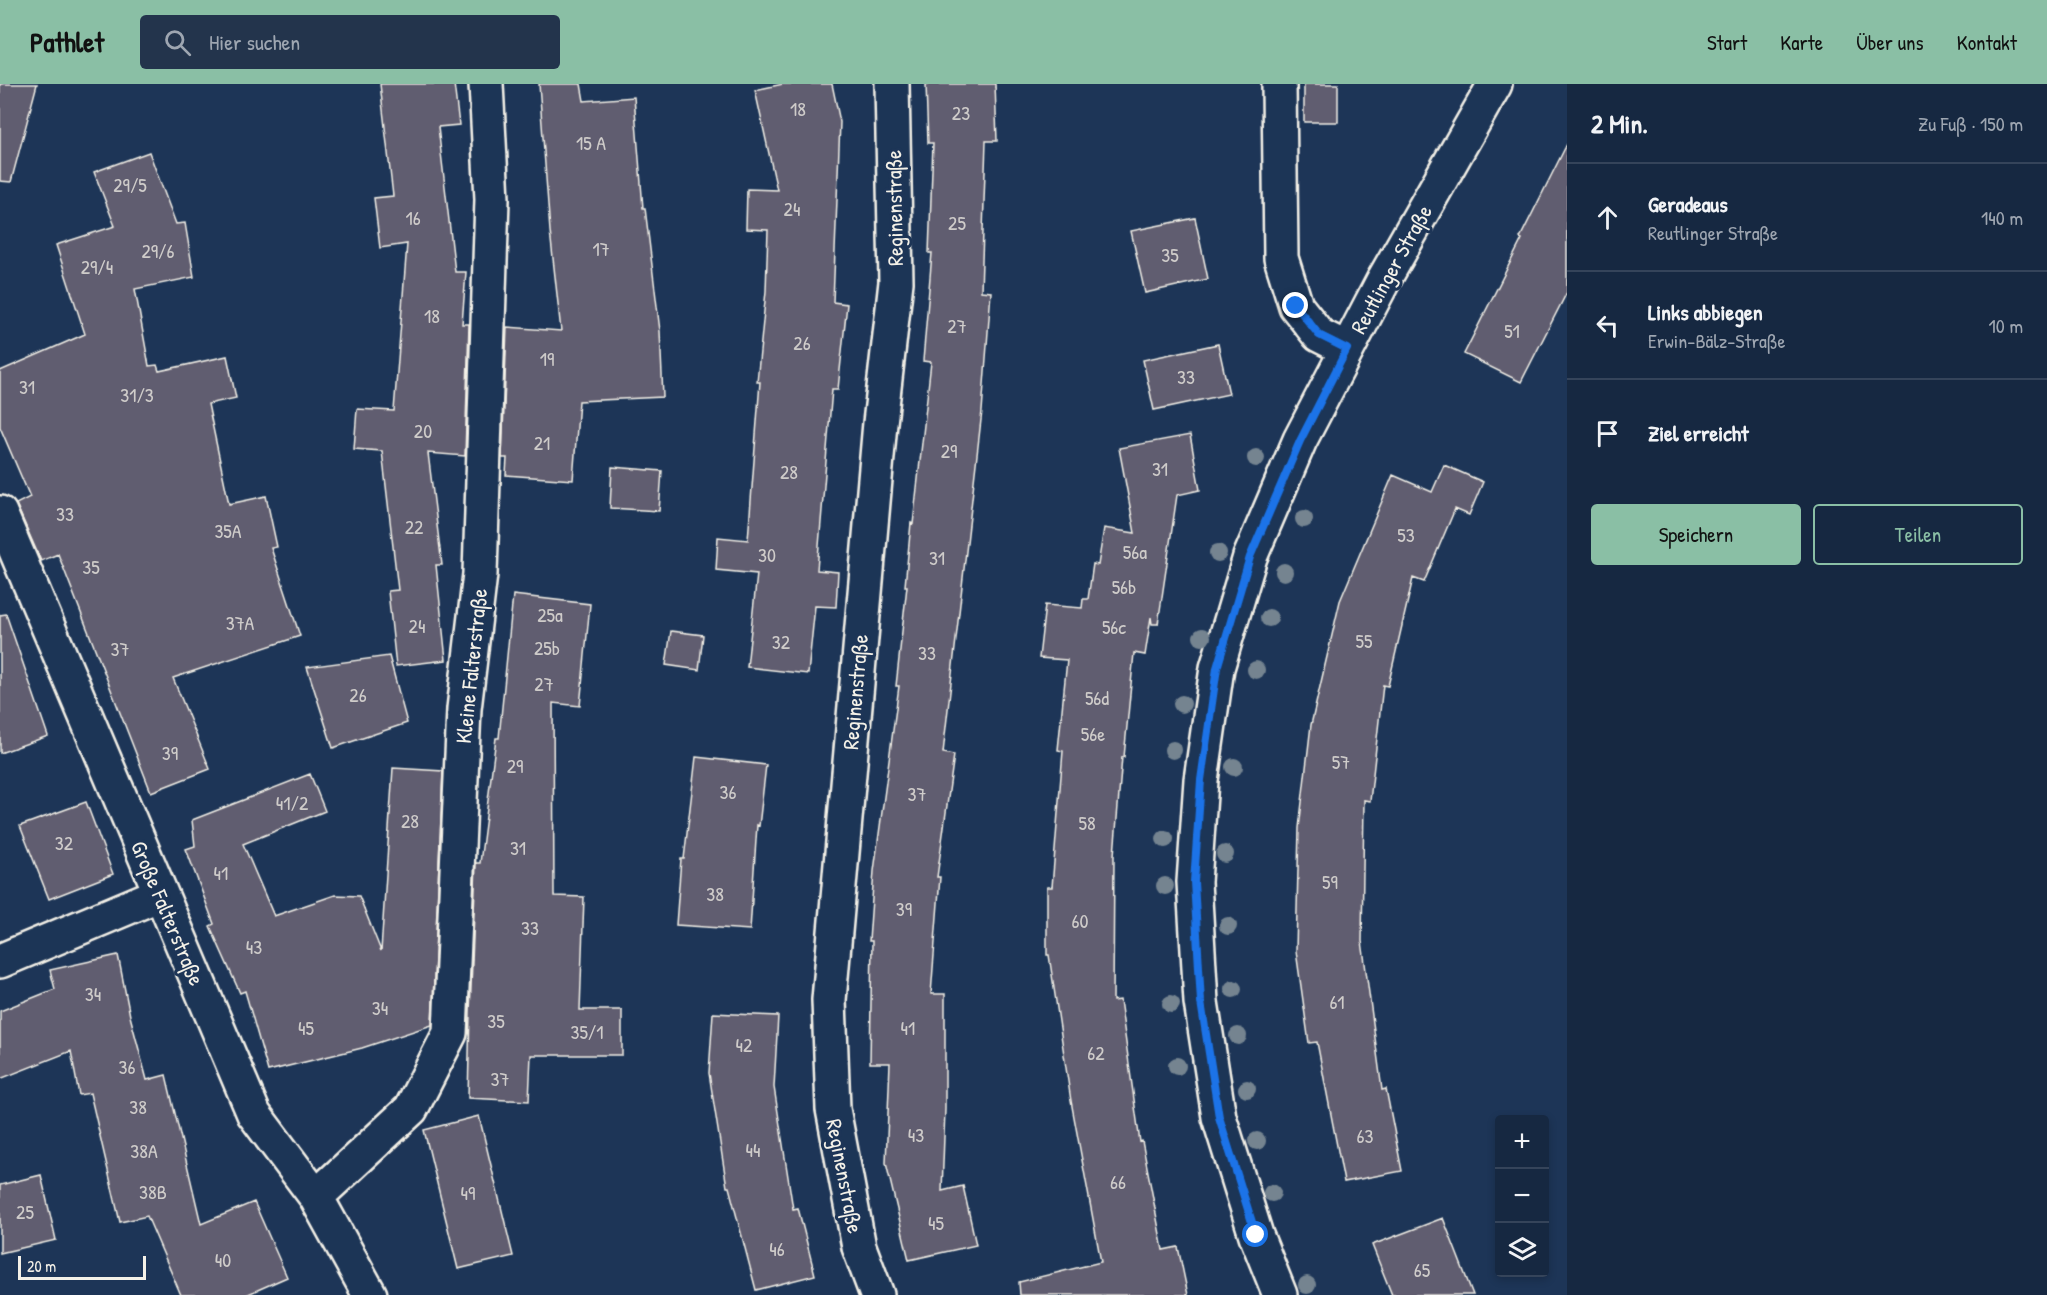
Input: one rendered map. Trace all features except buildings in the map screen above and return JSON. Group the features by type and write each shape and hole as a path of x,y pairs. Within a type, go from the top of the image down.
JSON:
{"street":[{"name":"Kleine Falterstraße","path":"316,1197 411,1109 450,1034 464,709 480,562 492,199 486,84"},
{"name":"Reginenstraße","path":"877,1295 859,1247 833,1109 829,1000 876,459 896,282 892,84"},
{"path":"1279,84 1281,258 1296,306 1319,335 1347,349"},
{"name":"Reutlinger Straße","path":"1280,1295 1256,1235 1219,1117 1201,1002 1194,882 1201,780 1217,668 1250,557 1300,441 1383,281 1495,84"},
{"name":"Große Falterstraße","path":"0,513 254,1114 316,1197 370,1295"},
{"path":"0,961 160,894"}],"route":[{"path":"1256,1235 1219,1117 1201,1002 1194,882 1201,780 1217,668 1250,557 1300,441 1347,349 1319,335 1296,306"}]}
